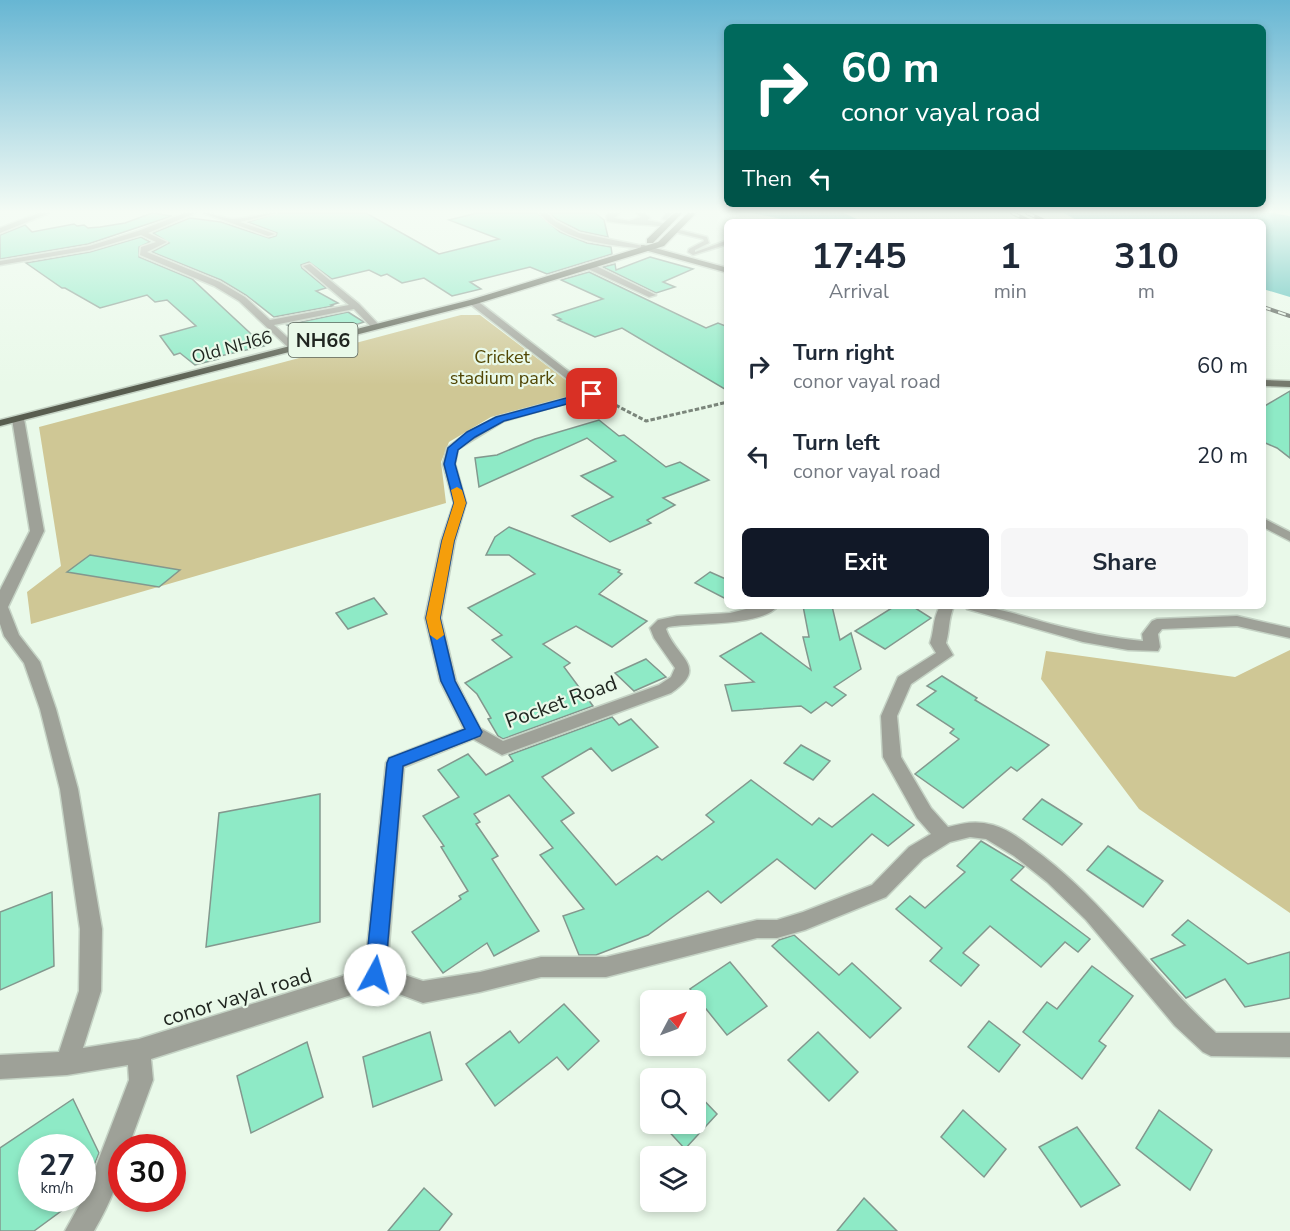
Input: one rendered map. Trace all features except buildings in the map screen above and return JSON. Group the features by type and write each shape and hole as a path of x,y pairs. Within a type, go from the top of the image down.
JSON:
{"main road":[{"name":"Old NH66","path":"0,423 473,302 575,270"},
{"path":"1266,383 1290,384"}],"street":[{"path":"185,270 217,284 242,299 294,348"},
{"path":"312,270 356,306 376,327"},
{"path":"599,270 652,295"},
{"path":"473,302 592,394"},
{"path":"268,323 356,306"},
{"path":"592,394 500,419 453,448 449,464 460,503 448,541 433,618 448,681 474,732 395,763 375,975 423,992 480,982 541,967 606,967 685,949 757,929 777,929 854,903 879,891 916,853 945,836 970,829 990,832 1021,850 1054,876 1093,915 1183,1018 1211,1044 1290,1045"},
{"path":"18,419 37,531 1,607 12,636 32,662 48,709 69,789 91,928 90,991 67,1063"},
{"path":"1266,524 1290,537"},
{"name":"Pocket Road","path":"474,732 502,748 665,689 681,681 684,668 660,640 658,628 663,623 729,619 765,609"},
{"path":"945,836 924,813 892,757 889,716 904,681 945,655 938,643 941,632 940,620 946,609"},
{"path":"982,609 1065,634 1130,646 1152,647 1150,634 1157,624 1171,622 1237,621 1290,633"},
{"name":"conor vayal road","path":"0,1067 67,1063 139,1051 348,986 375,975"},
{"path":"78,1231 95,1203 141,1080 139,1051"}],"path":[{"path":"592,394 646,421 724,403"}],"green space":[{"name":"Cricket stadium park","path":"461,315 480,315 583,393 491,417 449,442 441,462 446,503 31,624 27,592 61,566 39,427"},
{"path":"1290,650 1290,913 1139,809 1041,679 1046,651 1235,677"}],"water":[{"path":"1266,270 1290,270 1290,297 1266,290"}],"railway":[{"path":"1266,308 1290,316"}],"slow traffic":[{"path":"437,635 433,618 448,541 460,503 457,490"}],"route":[{"path":"375,975 395,763 474,732 448,681 433,618 448,541 460,503 449,464 453,448 500,419 592,394"}]}
